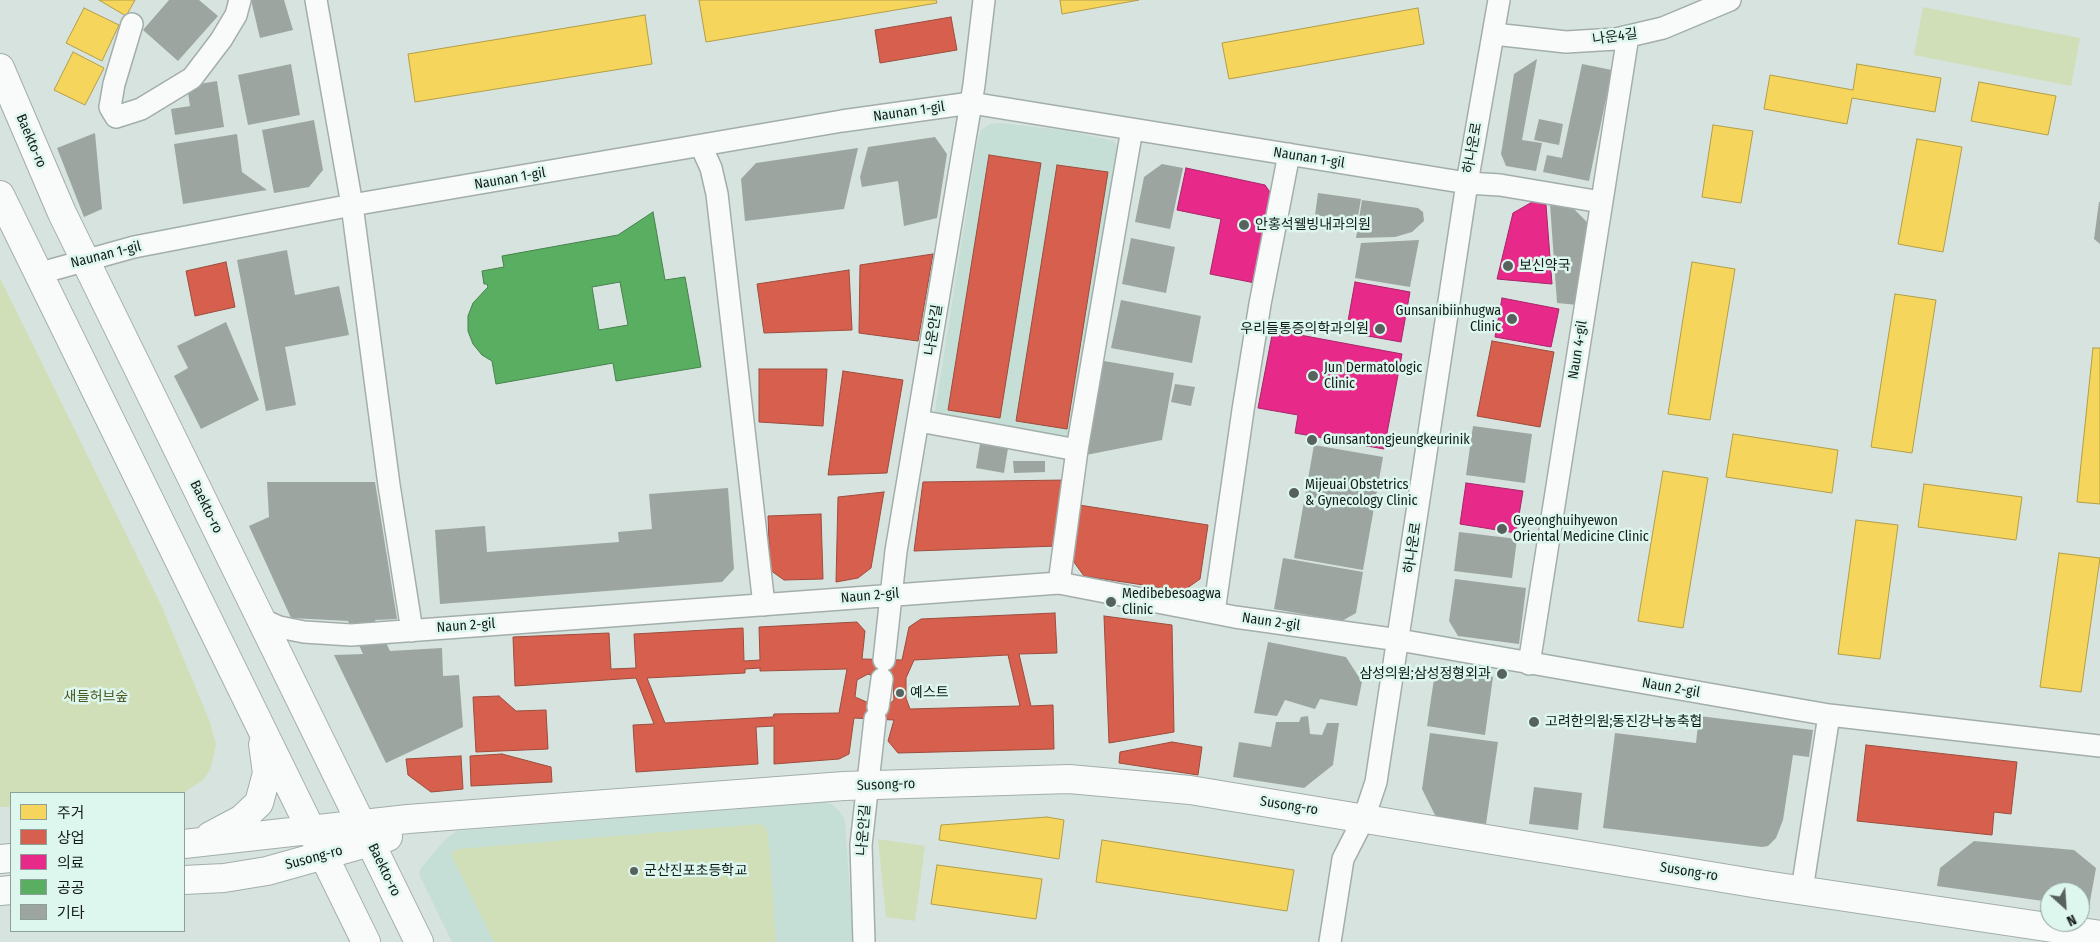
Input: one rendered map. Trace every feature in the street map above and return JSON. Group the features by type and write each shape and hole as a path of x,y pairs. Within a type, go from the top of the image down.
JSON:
{"street":[{"path":"132,24 114,84 110,107 116,117 141,110 192,78 226,31 236,14 240,0"},
{"path":"316,0 352,206 389,485 412,630"},
{"name":"나운안길","path":"864,942 861,845 876,713 904,498 919,421 971,103 984,0"},
{"name":"하나운로","path":"1330,942 1343,859 1364,818 1376,782 1467,183 1499,0"},
{"name":"나운4길","path":"1494,34 1566,42 1628,36 1663,28 1730,0"},
{"name":"Naun 4-gil","path":"1529,664 1628,36"},
{"name":"Baekto-ro","path":"0,68 62,214 419,942"},
{"name":"Naunan 1-gil","path":"38,274 134,247 352,206 842,121 971,103 1467,183 1500,185 1601,202"},
{"path":"1059,583 1077,450 1132,128"},
{"path":"701,146 711,168 717,194 764,605"},
{"path":"1214,612 1246,390 1289,154"},
{"path":"0,195 366,942"},
{"path":"919,421 1077,450"},
{"name":"Naun 2-gil","path":"261,619 279,627 314,633 351,635 1059,583 1214,612 1399,640 1829,715 2100,746"},
{"path":"1802,890 1829,715"},
{"path":"185,843 213,834 242,819 259,804 267,773 260,723"},
{"name":"Susong-ro","path":"185,843 311,830 366,833 471,814 868,785 1069,779 1190,790 1802,890 2100,935"},
{"name":"Susong-ro","path":"185,880 224,878 267,871 324,856 366,833"}],"shaded area":[{"path":"1000,123 1068,131 1114,141 1120,148 1069,437 1064,440 937,416 935,411 978,139 981,130 990,124"},
{"name":"군산진포초등학교","path":"826,802 833,805 845,821 853,942 452,942 419,874 421,868 445,840 457,831"}],"green space":[{"path":"1923,7 2080,38 2071,86 1914,55"},
{"name":"새들허브숲","path":"0,278 162,607 210,722 216,745 210,770 203,780 185,792 10,792 10,807 0,807"},
{"name":"군산진포초등학교","path":"760,824 766,828 768,833 776,942 494,942 452,856 453,851 459,849"},
{"path":"878,839 925,846 915,921 886,917"}],"building: 주거":[{"path":"99,0 135,0 126,16"},
{"path":"699,0 936,0 937,3 706,42"},
{"path":"1060,0 1139,0 1062,14"},
{"path":"84,8 119,25 102,61 66,43"},
{"path":"1418,8 1424,44 1229,79 1222,43"},
{"path":"645,15 652,64 415,102 408,54"},
{"path":"73,52 104,68 85,105 54,90"},
{"path":"1857,64 1941,78 1935,112 1852,98 1847,124 1764,109 1770,75 1853,90"},
{"path":"1979,82 2056,96 2048,135 1971,121"},
{"path":"1713,125 1753,131 1741,203 1702,197"},
{"path":"1917,139 1962,147 1943,252 1898,244"},
{"path":"1692,262 1735,269 1710,420 1668,414"},
{"path":"1895,294 1936,300 1912,453 1871,447"},
{"path":"2093,348 2100,348 2100,504 2077,502"},
{"path":"1733,434 1838,450 1832,493 1726,477"},
{"path":"1663,471 1708,478 1683,628 1638,621"},
{"path":"1924,484 2022,497 2016,540 1918,527"},
{"path":"1856,520 1898,525 1880,659 1838,654"},
{"path":"2059,553 2100,558 2081,692 2040,687"},
{"path":"1047,817 1064,820 1059,859 939,840 941,825"},
{"path":"1102,840 1294,870 1287,911 1096,882"},
{"path":"937,865 1042,879 1036,919 931,904"}],"building: 상업":[{"path":"951,17 957,50 880,63 875,30"},
{"path":"989,155 1041,163 1000,418 948,410"},
{"path":"1057,165 1108,172 1067,429 1016,421"},
{"path":"933,254 918,341 859,333 860,265"},
{"path":"226,262 235,307 195,316 186,271"},
{"path":"849,270 852,330 764,333 757,284"},
{"path":"1492,341 1554,352 1540,427 1477,416"},
{"path":"759,369 827,369 823,426 759,422"},
{"path":"843,371 903,380 887,473 828,475"},
{"path":"1068,480 1057,546 914,551 923,482"},
{"path":"884,492 871,568 858,578 836,582 838,497"},
{"path":"1079,505 1208,525 1200,579 1183,591 1084,576 1071,558"},
{"path":"821,514 823,579 784,580 770,570 768,516"},
{"name":"예스트","path":"1055,613 1057,653 1019,654 1031,706 1053,705 1054,749 898,753 888,741 894,720 854,718 849,754 839,759 774,764 774,726 756,727 758,764 636,772 633,725 654,724 636,678 515,686 513,637 609,633 611,669 636,668 634,634 743,628 744,661 760,660 759,627 857,622 865,631 862,659 902,660 909,627 921,619","holes":["1008,655 1020,706 910,709 906,698 906,678 914,660","760,668 760,671 847,669 839,713 774,714 773,717 665,723 647,678 745,673 745,669","868,674 893,683 894,700 883,709 855,697 857,680"]},
{"path":"1104,616 1172,625 1174,732 1109,743"},
{"path":"499,696 516,711 546,710 548,749 476,752 473,697"},
{"path":"1172,742 1202,747 1198,775 1119,763 1120,752"},
{"path":"1866,745 2017,762 2011,814 1994,812 1992,835 1857,821"},
{"path":"502,754 551,767 552,782 471,786 470,756"},
{"path":"461,756 463,789 431,792 408,775 406,759"}],"building: 의료":[{"path":"1186,168 1265,185 1277,202 1260,284 1210,274 1221,219 1177,210"},
{"path":"1534,201 1546,205 1552,284 1497,279 1513,213"},
{"path":"1355,282 1410,292 1401,342 1346,332"},
{"path":"1502,298 1559,309 1551,347 1495,337"},
{"path":"1273,330 1402,354 1384,449 1295,433 1298,415 1258,408"},
{"path":"1466,483 1523,491 1516,533 1460,524"}],"building: 공공":[{"path":"653,212 665,280 685,277 701,367 616,381 613,363 496,384 492,361 482,355 473,344 468,331 468,316 473,303 488,287 487,284 484,284 482,271 504,267 502,256 618,235","holes":["620,282 628,325 599,330 592,287"]}],"building: 기타":[{"path":"169,0 199,0 218,16 178,61 143,30"},
{"path":"251,0 284,0 293,30 260,38"},
{"path":"1537,59 1522,140 1542,143 1536,171 1506,166 1501,154 1514,74"},
{"path":"291,64 300,115 248,125 238,75"},
{"path":"1582,64 1612,70 1589,181 1543,172 1547,155 1562,158"},
{"path":"217,81 224,127 175,135 171,109 190,106 187,86"},
{"path":"1539,119 1563,124 1559,145 1534,140"},
{"path":"314,120 323,170 309,187 274,193 262,130"},
{"path":"95,133 102,209 84,217 57,148"},
{"path":"237,134 242,172 267,190 183,204 174,144"},
{"path":"935,137 947,154 937,218 904,226 898,181 862,187 860,177 868,147"},
{"path":"858,148 844,209 745,221 741,179 756,163"},
{"path":"1162,164 1183,168 1170,229 1135,222 1144,177"},
{"path":"1318,193 1361,199 1357,222 1315,215"},
{"path":"1362,200 1418,208 1423,212 1424,221 1412,232 1395,237 1356,238"},
{"path":"2100,202 2100,244 2094,239"},
{"path":"1550,204 1573,208 1587,222 1578,305 1557,303"},
{"path":"1131,238 1175,247 1166,293 1122,284"},
{"path":"1419,240 1410,287 1355,278 1361,243"},
{"path":"287,250 295,295 339,286 349,335 285,347 296,405 266,411 237,260"},
{"path":"1121,300 1201,316 1192,363 1111,348"},
{"path":"226,322 259,400 201,429 174,376 188,368 177,346"},
{"path":"1104,361 1174,373 1162,440 1086,455"},
{"path":"1175,384 1195,387 1191,406 1171,402"},
{"path":"1473,426 1532,434 1525,483 1466,475"},
{"path":"980,444 1008,448 1004,473 976,468"},
{"path":"1314,445 1383,457 1363,570 1294,558"},
{"path":"1013,461 1045,461 1045,472 1014,473"},
{"path":"267,482 375,482 397,619 375,620 390,651 442,648 443,676 459,675 463,727 386,763 334,655 363,654 348,621 291,618 249,526 269,517"},
{"path":"728,488 734,569 722,582 440,604 435,530 485,526 487,552 619,542 618,532 652,529 649,494"},
{"path":"1459,532 1517,539 1512,578 1454,571"},
{"path":"1283,558 1363,572 1356,613 1342,621 1274,609"},
{"path":"1455,579 1526,588 1519,644 1458,636 1449,621"},
{"path":"1268,642 1346,657 1362,682 1357,706 1320,699 1315,709 1285,700 1277,716 1254,713"},
{"path":"1446,670 1493,677 1485,735 1427,726 1434,679"},
{"path":"1308,716 1310,734 1322,735 1327,723 1339,723 1333,765 1304,788 1233,777 1239,742 1271,747 1276,722 1299,722 1301,717"},
{"path":"1699,716 1813,730 1809,757 1793,755 1783,820 1776,838 1768,846 1762,847 1603,828 1615,733 1696,743"},
{"path":"1430,733 1498,742 1486,824 1436,817 1422,789"},
{"path":"1534,787 1582,793 1578,830 1529,824"},
{"path":"1974,841 2074,850 2096,868 2090,901 2090,882 2040,882 2040,901 1937,886 1940,868"}],"place":[{"name":"안홍석웰빙내과의원","path":"1244,225"},
{"name":"보신약국","path":"1508,266"},
{"name":"Gunsanibiinhugwa Clinic","path":"1512,319"},
{"name":"우리들통증의학과의원","path":"1380,329"},
{"name":"Jun Dermatologic Clinic","path":"1313,376"},
{"name":"Gunsantongjeungkeurinik","path":"1312,440"},
{"name":"Mijeuai Obstetrics & Gynecology Clinic","path":"1294,493"},
{"name":"Gyeonghuihyewon Oriental Medicine Clinic","path":"1502,529"},
{"name":"Medibebesoagwa Clinic","path":"1111,602"},
{"name":"삼성의원;삼성정형외과","path":"1502,674"},
{"name":"예스트","path":"900,693"},
{"name":"고려한의원;동진강낙농축협","path":"1534,722"},
{"name":"군산진포초등학교","path":"634,871"}]}
